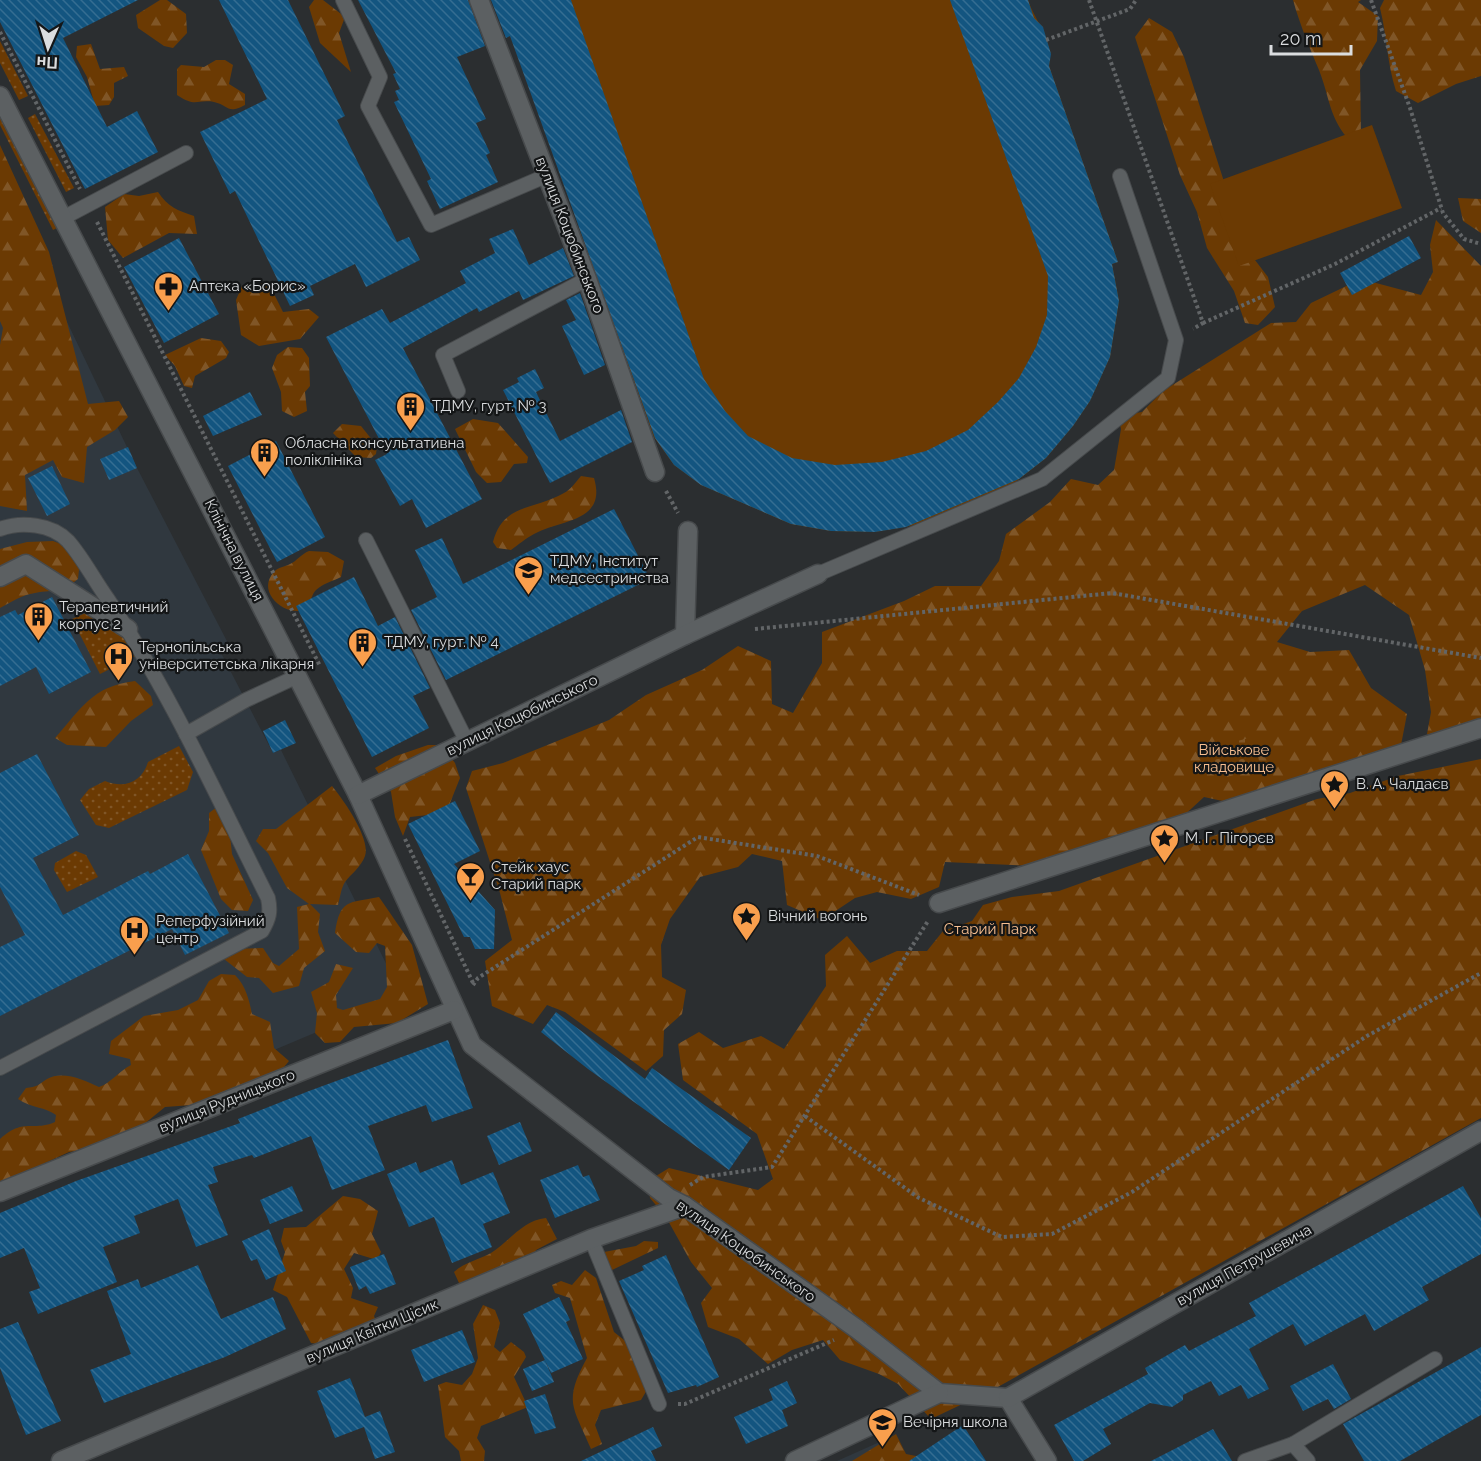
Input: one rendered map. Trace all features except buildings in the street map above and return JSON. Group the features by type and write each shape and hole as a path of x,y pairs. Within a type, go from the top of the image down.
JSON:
{"street":[{"name":"вулиця Коцюбинського","path":"479,0 587,279 655,472"},
{"name":"Клінічна вулиця","path":"0,96 358,795 453,1003"},
{"path":"685,635 688,531"},
{"path":"0,577 26,564 128,629"},
{"name":"вулиця Коцюбинського","path":"358,795 685,635 818,574"},
{"path":"939,903 1481,728"},
{"name":"вулиця Коцюбинського","path":"453,1003 472,1045 677,1202 858,1329 939,1393"},
{"name":"вулиця Рудницького","path":"0,1192 453,1003"},
{"name":"вулиця Петрушевича","path":"1008,1398 1481,1131"},
{"name":"вулиця Квітки Цісик","path":"61,1461 677,1202"},
{"path":"795,1461 939,1393 1008,1398 1047,1461"}],"lane":[{"path":"343,0 380,76 369,105 430,225 548,175"},
{"path":"63,218 186,153"},
{"path":"818,574 1042,479 1168,378 1176,340 1120,176"},
{"path":"458,391 443,356 587,279"},
{"path":"0,529 19,524 37,526 67,540 128,629 186,734 268,898 268,920 262,931 0,1068"},
{"path":"366,540 466,742"},
{"path":"186,734 246,700 298,676"},
{"path":"591,1239 659,1404"},
{"path":"1245,1461 1293,1444 1436,1359"},
{"path":"1293,1444 1308,1461"}],"path":[{"path":"1089,0 1203,322"},
{"path":"1046,40 1130,9 1136,0"},
{"path":"1371,0 1410,108 1441,208 1464,239 1481,244"},
{"path":"0,32 321,668"},
{"path":"1176,340 1203,322 1335,264 1441,208"},
{"path":"655,472 688,531"},
{"path":"745,630 1112,593 1481,658"},
{"path":"404,837 474,985"},
{"path":"453,1003 474,985 478,978 698,837 818,856 939,903 772,1167 703,1177 677,1202"},
{"path":"805,1116 929,1203 1002,1237 1052,1234 1132,1192 1367,1036 1481,973"},
{"path":"659,1404 685,1404 858,1329"}],"shaded area":[{"name":"Тернопільська університетська лікарня","path":"0,182 137,468 229,645 220,651 273,753 281,750 402,996 0,1166"},
{"name":"Вечірня школа","path":"893,1436 904,1461 837,1461"}],"green space":[{"path":"160,0 167,0 186,14 187,33 173,48 164,46 138,28 136,15"},
{"path":"314,0 323,0 345,17 339,33 351,72 320,43 309,7"},
{"path":"498,0 1028,0 1047,40 1049,66 1118,262 1112,264 1119,301 1110,357 1090,401 1073,426 1046,458 1009,487 921,524 875,532 831,531 791,524 701,485 674,465 654,437"},
{"path":"1293,0 1361,0 1358,2 1378,16 1377,41 1360,70 1361,137 1351,142 1334,116"},
{"path":"1384,0 1481,0 1481,76 1456,84 1418,103 1396,91 1380,8"},
{"path":"1149,18 1172,32 1184,57 1245,247 1268,277 1275,307 1258,325 1245,323 1234,291 1207,248 1197,212 1180,175 1135,37"},
{"path":"0,41 28,96 19,100 0,63"},
{"path":"91,44 100,69 124,67 128,76 114,83 114,97 109,105 95,106 87,77 76,57 77,46"},
{"path":"216,60 225,60 233,65 229,84 245,94 245,105 231,109 214,102 189,101 177,95 177,69 181,65 204,67"},
{"path":"0,114 57,228 53,230 0,125"},
{"path":"35,114 74,188 66,192 28,118"},
{"path":"1372,125 1402,208 1239,266 1210,184"},
{"path":"0,145 49,252 88,404 119,401 128,417 115,430 87,447 84,483 62,477 53,460 25,475 27,511 0,506 0,345 3,328 0,321"},
{"path":"158,192 173,207 194,216 197,234 169,233 123,258 108,240 105,207 124,194 139,196"},
{"path":"1458,198 1481,199 1481,233 1463,221"},
{"path":"1436,220 1481,266 1481,728 1464,738 1427,734 1431,712 1425,670 1409,615 1365,585 1302,611 1277,642 1310,652 1349,650 1371,688 1407,714 1401,745 1232,803 1204,797 1179,820 1125,852 1079,868 945,862 939,887 911,899 877,892 855,898 822,920 787,905 782,861 752,854 738,867 700,877 670,919 661,945 662,977 686,990 682,1014 664,1030 663,1056 646,1071 565,1012 547,1005 533,1024 492,1006 485,961 512,940 500,893 466,788 472,771 503,763 609,720 646,695 702,670 738,646 771,661 772,704 793,713 822,663 822,632 904,601 935,586 981,586 999,561 1006,534 1050,502 1071,479 1098,485 1114,470 1121,429 1118,416 1142,412 1163,391 1271,323 1296,322 1311,303 1361,279 1421,295 1433,272 1430,245"},
{"path":"259,282 271,288 283,312 309,309 319,317 300,339 259,346 241,335 236,300 242,286"},
{"path":"201,338 221,341 229,352 226,358 195,376 192,388 184,386 175,366 165,355"},
{"path":"288,347 302,348 309,358 310,386 305,392 307,411 294,417 282,411 281,392 272,368 277,355"},
{"path":"473,419 498,423 528,457 527,463 514,464 501,482 487,483 476,472 455,429"},
{"path":"342,424 361,426 377,446 376,454 371,458 356,457 333,433"},
{"path":"581,476 594,478 596,492 594,503 588,511 579,517 534,534 511,550 497,548 493,542 504,520 521,509 564,493"},
{"path":"53,541 69,547 80,560 78,579 62,589 26,595 0,608 0,549 27,542"},
{"path":"309,551 328,552 344,561 341,577 316,590 306,608 292,611 273,599 269,593 269,579 276,570 292,563"},
{"path":"90,611 123,631 136,656 100,674 72,619"},
{"path":"135,681 151,696 153,705 131,721 106,747 67,745 55,738 89,700 108,688"},
{"name":"Військове кладовище","path":"1253,737 1261,768 1215,780 1206,749"},
{"path":"428,745 441,745 455,763 460,778 446,813 410,817 403,836 395,817 391,792 375,768 396,756"},
{"path":"179,746 193,772 187,790 109,828 96,825 80,800 89,789 105,781 119,784 132,782 142,775 148,762"},
{"name":"Старий Парк","path":"1481,759 1481,1118 996,1388 931,1419 898,1384 879,1374 840,1360 823,1340 792,1350 768,1364 739,1339 708,1327 701,1303 712,1288 691,1262 666,1217 650,1198 648,1181 669,1168 758,1190 773,1179 757,1134 683,1080 678,1044 699,1032 723,1048 761,1036 784,1049 826,986 825,955 847,936 870,963 897,951 927,951 943,931 972,921 983,905 1012,897 1059,891 1317,799 1350,793 1398,776"},
{"path":"332,786 349,809 360,830 366,849 365,856 344,884 338,905 310,904 320,914 318,932 325,951 304,968 299,986 273,993 259,978 247,977 224,959 231,949 263,948 273,963 279,966 299,949 297,907 309,904 287,888 268,853 256,841 263,829 276,829"},
{"path":"217,807 229,826 232,854 253,900 248,911 232,910 221,899 201,850 209,831 209,813"},
{"path":"76,851 86,855 98,877 67,892 54,870 55,863"},
{"path":"379,897 412,945 428,1004 397,1023 354,1027 340,1042 325,1043 315,1033 317,1013 311,992 329,982 336,964 353,968 336,995 337,1008 343,1010 380,999 387,987 385,946 377,943 369,953 356,952 335,933 340,914 347,904"},
{"path":"221,974 235,975 239,979 252,1014 270,1022 274,1048 289,1061 269,1085 226,1091 192,1105 165,1107 138,1129 89,1149 69,1152 45,1163 29,1177 0,1190 0,1139 16,1128 55,1122 56,1115 52,1112 18,1099 26,1088 59,1075 80,1079 99,1087 103,1085 131,1065 130,1059 109,1054 111,1041 144,1016 178,1010 198,1000 209,981"},
{"path":"343,1196 360,1199 378,1211 372,1234 381,1252 377,1260 354,1253 344,1269 353,1288 351,1298 378,1307 374,1316 379,1329 349,1349 311,1343 287,1297 273,1290 285,1252 281,1241 284,1228 306,1227"},
{"path":"546,1218 557,1239 536,1250 532,1260 488,1288 459,1283 454,1272 458,1269 491,1253 530,1223"},
{"path":"644,1241 658,1242 658,1248 612,1270 602,1268 604,1252 636,1246"},
{"path":"585,1270 596,1278 614,1332 644,1356 654,1378 641,1400 601,1410 595,1425 602,1444 591,1449 573,1404 575,1385 587,1358 570,1298 555,1293 552,1285 561,1281 572,1285"},
{"path":"483,1305 495,1310 500,1323 494,1347 500,1352 511,1342 524,1352 526,1357 514,1377 528,1407 481,1426 477,1438 485,1451 484,1461 461,1461 459,1451 445,1437 438,1385 446,1382 462,1385 472,1374 478,1358 473,1324"},
{"name":"Вечірня школа","path":"896,1434 906,1454 921,1457 925,1461 852,1461"}],"place":[{"name":"Аптека «Борис»","path":"168,312"},
{"name":"ТДМУ, гурт. № 3","path":"411,432"},
{"name":"Обласна консультативна поліклініка","path":"264,478"},
{"name":"ТДМУ, Iнститут медсестринства","path":"529,596"},
{"name":"Терапевтичний корпус 2","path":"38,642"},
{"name":"ТДМУ, гурт. № 4","path":"363,668"},
{"name":"Тернопільська університетська лікарня","path":"118,682"},
{"name":"В. А. Чалдаєв","path":"1335,810"},
{"name":"М. Г. Пігорєв","path":"1164,864"},
{"name":"Стейк хаус Старий парк","path":"470,902"},
{"name":"Вічний вогонь","path":"747,942"},
{"name":"Реперфузійний центр","path":"135,956"},
{"name":"Вечірня школа","path":"882,1448"}]}
